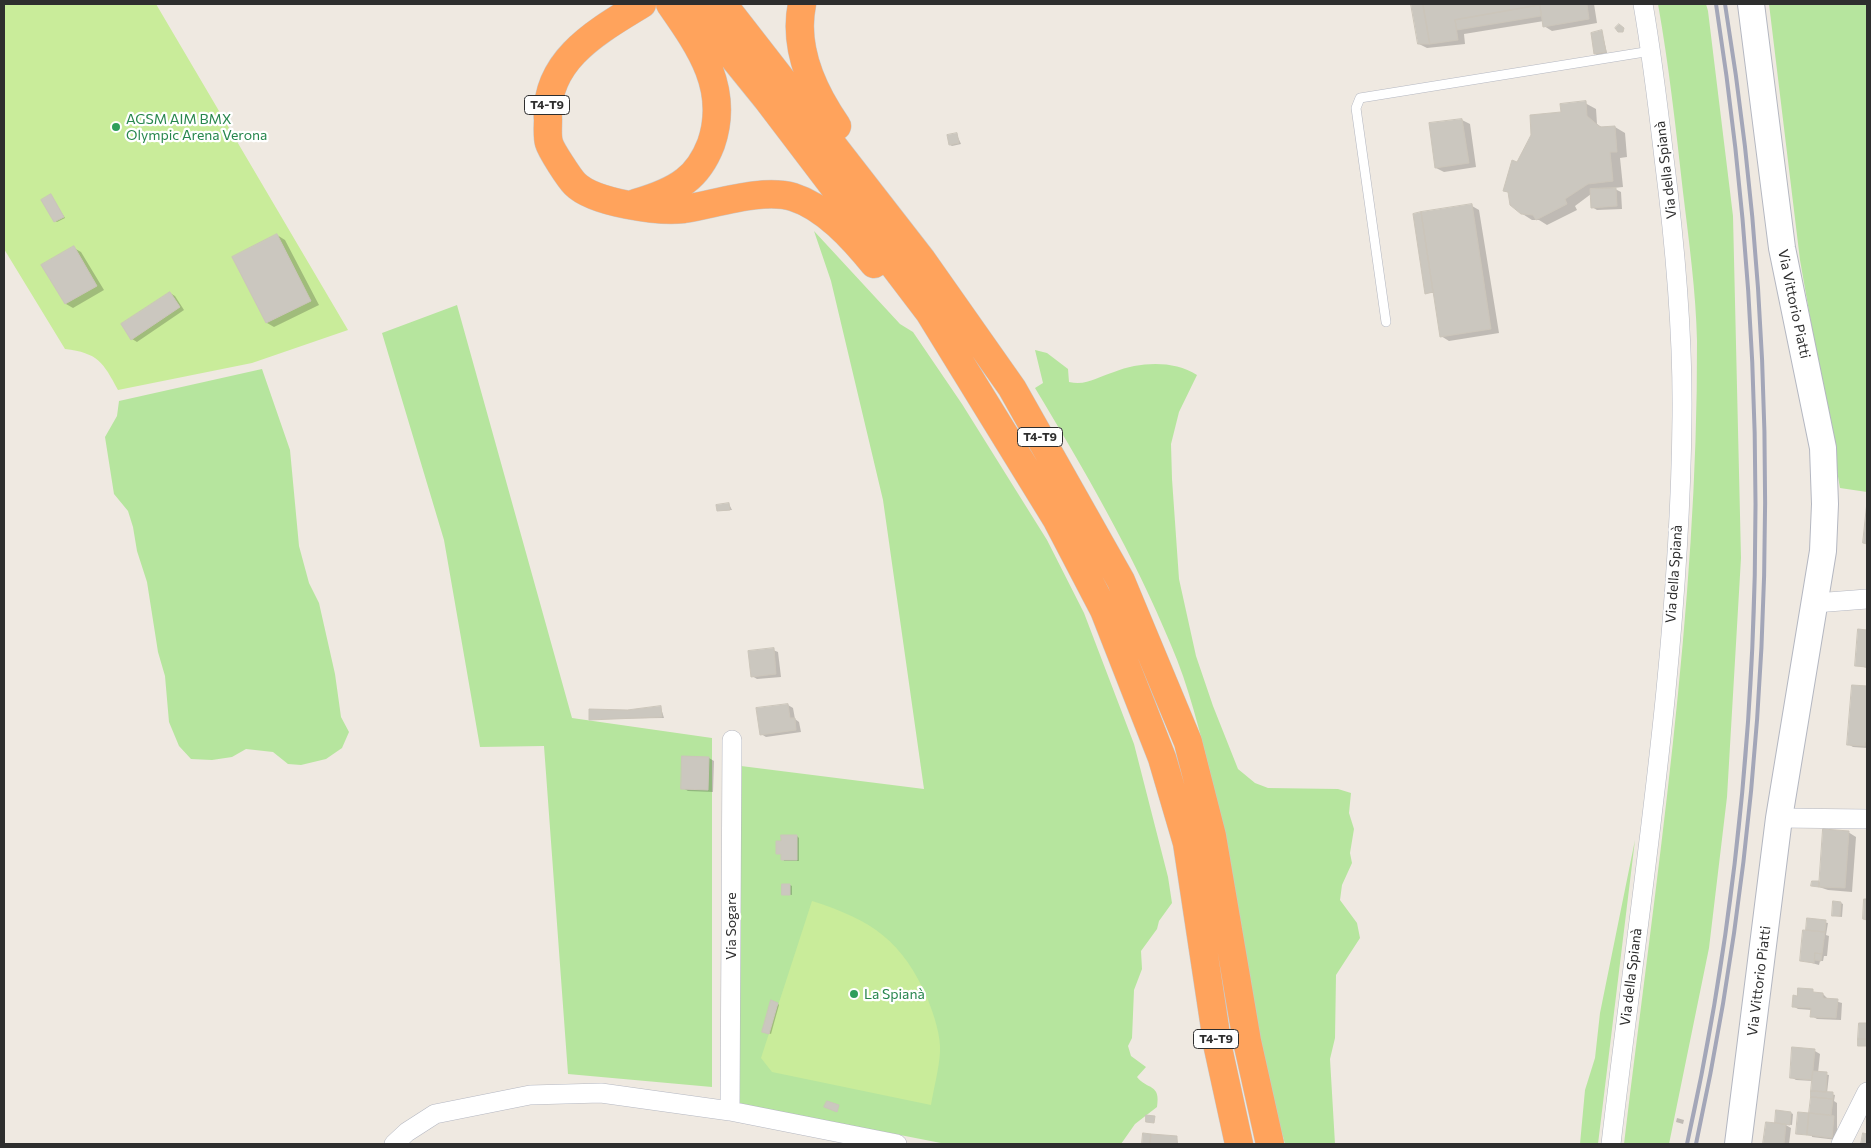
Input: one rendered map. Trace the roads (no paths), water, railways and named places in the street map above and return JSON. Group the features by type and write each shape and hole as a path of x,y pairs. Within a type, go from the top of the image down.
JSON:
{"highway":[{"name":"T4-T9","path":"642,4 588,37 561,67 547,104 549,144 576,185 606,199 628,206 681,209 765,194 793,197 826,215 861,248 915,315 1056,520"},
{"path":"628,206 661,195 686,181 706,157 716,129 718,109 714,80 692,35 670,4"},
{"name":"T4-T9","path":"690,4 767,99 929,312 1056,520 1104,610 1165,768 1187,843 1218,1048 1239,1144"},
{"name":"T4-T9","path":"723,4 922,260"},
{"name":"T4-T9","path":"802,4 799,16 801,45 808,74 823,106 922,260 1012,388 1121,581 1188,742 1212,836 1247,1041 1270,1144"}],"street":[{"name":"Via della Spianà","path":"1611,1144 1656,770 1674,598 1682,416 1678,269 1651,51 1643,4"},
{"name":"Via Vittorio Piatti","path":"1738,1144 1779,818 1824,551 1823,448 1782,248 1751,4"},
{"path":"1814,603 1867,599"},
{"name":"Via Sogare","path":"730,1111 732,740"},
{"path":"1779,818 1867,819"},
{"path":"1841,1144 1867,1092"},
{"path":"394,1144 407,1132 435,1114 530,1096 601,1093 730,1111 897,1144"}],"lane":[{"path":"1386,322 1356,108 1360,98 1651,51"}],"railway":[{"path":"1687,1144 1714,1003 1735,862 1748,719 1755,576 1755,432 1748,289 1735,146 1716,4"},
{"path":"1696,1144 1723,1003 1743,862 1757,719 1764,576 1764,432 1758,289 1745,146 1725,4"}],"place":[{"name":"AGSM AIM BMX Olympic Arena Verona","path":"116,127"},
{"name":"La Spianà","path":"854,994"}]}
